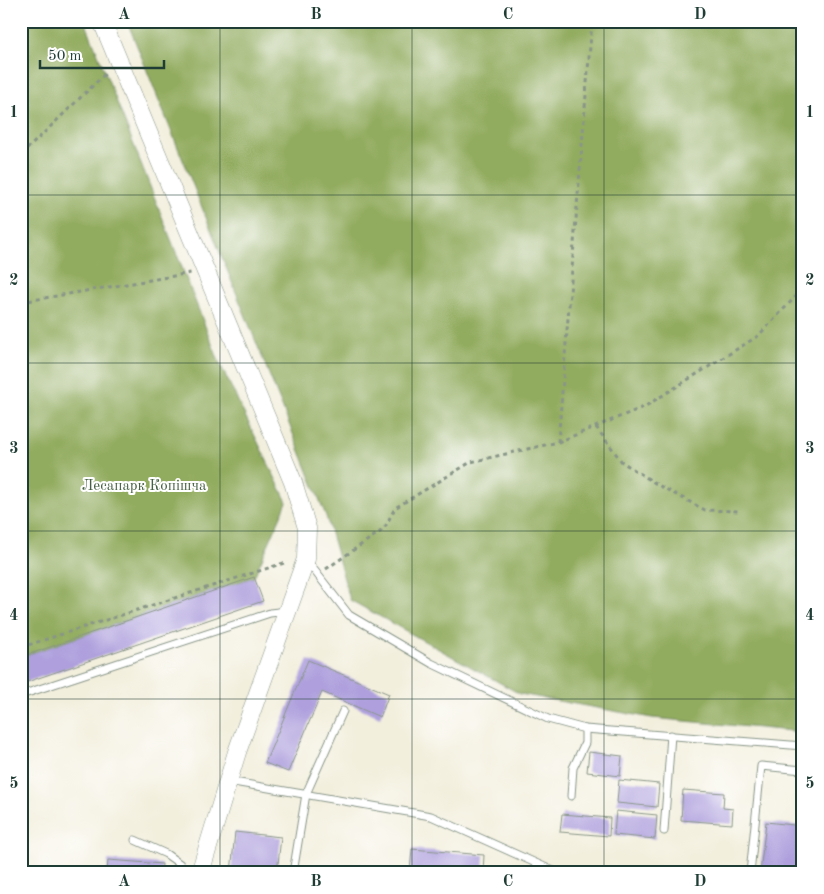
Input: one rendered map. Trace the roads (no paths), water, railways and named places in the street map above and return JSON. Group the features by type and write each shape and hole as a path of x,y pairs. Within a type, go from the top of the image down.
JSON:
{"street":[{"path":"102,21 302,509 307,528 306,559 227,781 200,873"}],"lane":[{"path":"306,559 316,575 348,615 431,663 548,719 585,729 803,746"},
{"path":"21,695 270,613 287,611"},
{"path":"293,873 306,794 343,711"},
{"path":"571,796 573,768 585,743 585,729"},
{"path":"664,831 671,735"},
{"path":"750,873 761,766 803,770"},
{"path":"227,781 431,816 558,873"},
{"path":"136,840 166,854 180,864 179,873"}],"park label":[{"name":"Лесапарк Копішча","path":"144,486"}]}
